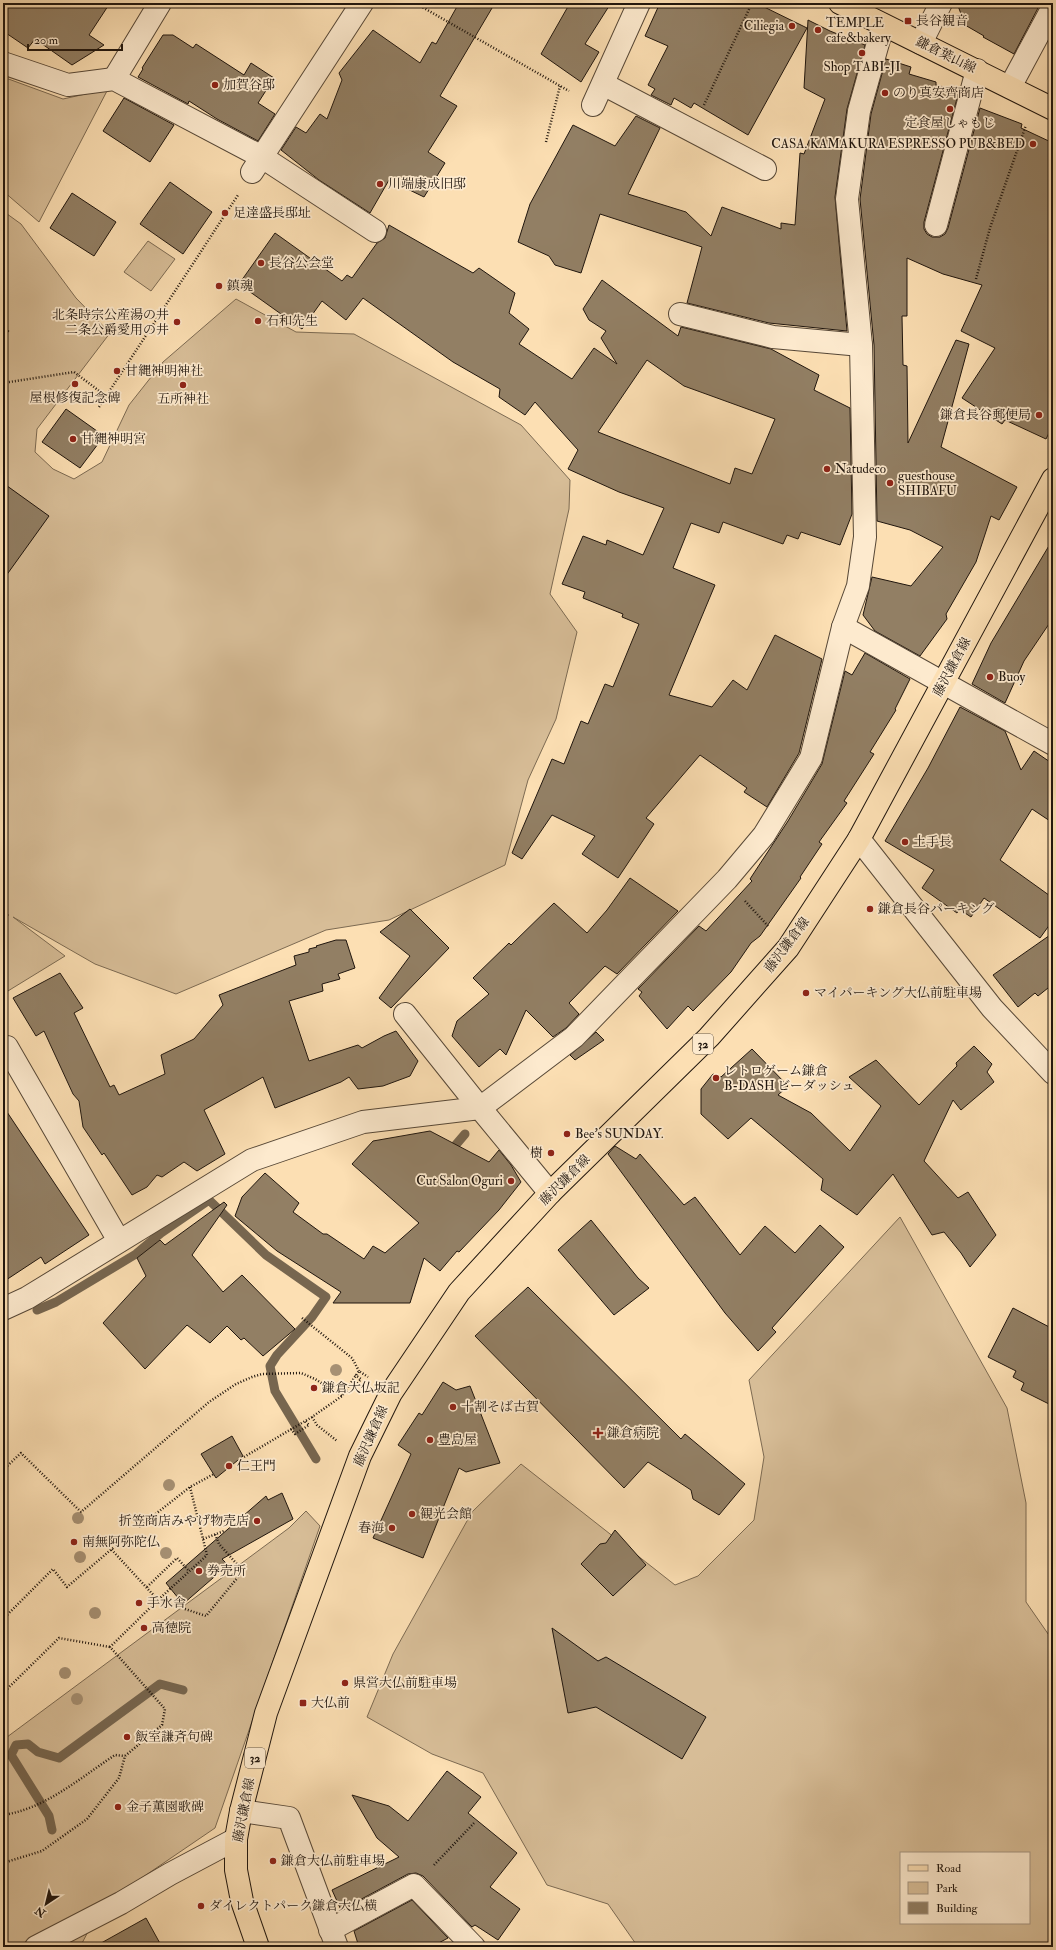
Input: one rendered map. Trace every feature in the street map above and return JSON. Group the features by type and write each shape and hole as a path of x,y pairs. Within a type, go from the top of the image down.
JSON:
{"main road":[{"name":"鎌倉葉山線","path":"840,3 864,8 883,25 1044,104"},
{"name":"藤沢鎌倉線","path":"258,1947 242,1901 236,1870 236,1839 241,1811 266,1713 360,1456 391,1393 459,1292 550,1193 709,1037 788,948 860,840 1053,480"}],"street":[{"path":"114,79 160,3"},
{"path":"257,164 362,3"},
{"path":"593,105 639,3"},
{"path":"921,43 941,3"},
{"path":"1010,88 1053,7"},
{"path":"3,1309 27,1298 252,1160 363,1122 480,1108 574,1037 727,880 764,835 811,758 843,627 858,586 865,537 861,345 847,199 859,111 883,25"},
{"path":"3,63 68,85 114,79 257,164 375,231"},
{"path":"936,225 977,70"},
{"path":"603,84 765,169"},
{"path":"680,314 773,337 861,345"},
{"path":"843,627 1053,744"},
{"path":"860,840 992,1008 1053,1073"},
{"path":"406,1014 480,1108 550,1193"},
{"path":"7,1047 119,1241"},
{"path":"241,1811 289,1818 334,1939 414,1885 474,1947"},
{"path":"36,1947 121,1903 170,1874 236,1839"}],"path":[{"path":"415,3 593,105"},
{"path":"692,131 752,3"},
{"path":"546,142 560,86"},
{"path":"976,278 990,228 1044,104"},
{"path":"99,407 257,164"},
{"path":"3,323 8,331 4,332 3,335"},
{"path":"3,383 74,372 106,396"},
{"path":"727,880 788,948"},
{"path":"302,1318 352,1358 359,1371"},
{"path":"3,1470 21,1453 81,1512 209,1402 236,1384 262,1374 300,1373 315,1379 342,1396"},
{"path":"244,1457 312,1417 342,1396 344,1392 355,1376 360,1378 349,1393 344,1392"},
{"path":"312,1417 318,1425 343,1445 360,1456"},
{"path":"291,1429 295,1434 309,1425 305,1421"},
{"path":"139,1527 190,1487 214,1474"},
{"path":"110,1647 207,1555 190,1487"},
{"path":"203,1539 224,1531"},
{"path":"111,1549 158,1600 206,1616 243,1572 219,1544 215,1534"},
{"path":"3,1619 53,1569 67,1587 126,1537"},
{"path":"147,1587 178,1558 189,1571"},
{"path":"3,1693 59,1638 110,1647 165,1709 162,1725 125,1756 119,1778 87,1819 42,1852 3,1863"},
{"path":"3,1815 23,1812 49,1799 115,1755 125,1756"},
{"path":"414,1885 475,1822"}],"green space":[{"path":"3,77 63,99 108,89 39,222 3,191"},
{"path":"3,211 21,224 76,298 110,333 37,429 35,452 53,469 74,479 102,462 129,405 163,362 236,299 296,332 354,334 521,425 570,480 569,509 550,594 577,632 556,719 528,780 505,865 389,920 326,930 176,994 95,964 13,917 65,956 3,994 3,918 9,915 3,913"},
{"path":"148,241 175,259 151,291 124,272"},
{"path":"900,1217 1007,1408 1026,1503 1026,1602 1053,1641 1053,1947 638,1947 608,1904 547,1885 483,1773 432,1754 367,1717 393,1654 472,1512 521,1464 675,1585 698,1576 754,1520 764,1457 749,1380"},
{"path":"306,1511 320,1526 215,1828 102,1905 80,1947 3,1947 3,1740 289,1528"}],"building":[{"path":"3,3 110,3 89,35 104,45 72,65 35,39 28,48 3,31"},
{"path":"459,3 495,3 440,96 457,106 428,152 445,163 424,197 389,180 370,213 319,180 281,150 296,127 306,133 320,114 327,119 342,80 339,73 373,30 420,63 432,42 436,44"},
{"path":"570,3 611,3 585,44 599,52 581,82 541,54"},
{"path":"660,3 756,3 807,28 748,135 694,103 691,108 674,98 671,105 651,95 655,89 648,85 668,46 645,36"},
{"path":"957,3 1029,3 1038,8 1014,54 965,25"},
{"path":"808,20 830,31 865,45 847,109 835,197 847,331 769,323 687,303 702,247 600,214 581,273 555,265 549,256 518,242 530,204 573,125 615,146 636,116 660,128 628,194 686,212 711,236 722,207 781,229 781,223 795,225 800,153 804,154 825,99 804,88"},
{"name":"加賀谷邸","path":"163,35 173,35 193,48 196,44 244,75 251,63 274,78 258,103 275,114 258,141 217,119 189,101 188,104 138,77"},
{"path":"886,59 911,67 909,74 936,82 936,85 959,91 924,222 924,229 927,234 932,237 940,237 945,234 948,228 980,108 1022,124 1021,128 1053,143 1053,425 1046,439 1005,420 1002,424 962,398 995,348 961,331 982,285 943,274 907,258 907,316 902,316 903,365 907,366 908,443 956,340 969,344 941,447 1017,487 999,520 991,516 976,562 946,614 947,619 920,656 875,631 863,615 872,577 911,586 943,547 910,530 877,521 874,345 860,199 871,114"},
{"path":"124,98 174,125 150,162 103,131"},
{"path":"170,182 212,212 183,254 140,224"},
{"path":"72,193 116,222 94,256 50,228"},
{"path":"389,225 473,273 479,268 515,293 509,313 529,329 519,344 572,379 594,348 617,364 601,338 606,331 589,320 583,309 602,280 678,336 681,327 771,349 819,375 814,390 850,408 852,514 840,545 801,532 798,539 787,535 783,544 723,522 719,533 691,523 673,568 715,585 669,695 712,707 733,680 747,690 775,635 822,659 799,753 767,807 744,792 747,788 700,755 646,818 654,824 618,878 582,854 595,836 552,815 522,859 512,853 552,759 564,764 581,721 588,724 605,684 613,687 639,624 622,617 623,614 583,598 585,592 562,584 583,536 606,545 607,540 643,555 664,508 619,492 568,469 578,450 535,402 525,415 499,397 500,389 453,362 363,298 346,320 322,301 302,329 239,284 275,233 342,281 347,275 352,278 377,243 385,238","holes":["647,360 684,386 775,419 752,474 735,468 730,484 598,432"]},
{"name":"甘縄神明宮","path":"66,409 104,436 80,468 42,442"},
{"path":"3,483 49,516 3,580"},
{"path":"1053,539 1053,618 1024,661 1005,703 972,684 991,643"},
{"path":"865,653 910,679 895,709 896,710 870,752 874,754 844,801 847,803 819,842 822,844 800,877 801,878 760,936 751,943 731,972 693,1011 688,1006 667,1029 639,996 642,992 638,989 699,926 706,931 752,881 750,879 788,821 822,764 845,671 852,675"},
{"path":"960,707 1005,731 1021,770 1034,751 1053,764 1053,823 1032,809 1000,860 1053,898 1053,920 1040,938 984,898 971,917 959,909 957,913 922,888 934,870 885,841 928,768"},
{"path":"630,878 678,911 617,974 605,966 569,1003 579,1014 566,1028 553,1037 526,1010 506,1055 500,1049 479,1067 452,1036 457,1021 489,994 473,978 509,943 511,945 554,903 587,933 607,910"},
{"path":"410,909 449,948 391,1008 379,998 410,956 380,932"},
{"path":"1053,933 1053,984 1038,996 1035,993 1018,1007 993,975"},
{"path":"336,940 346,940 355,968 338,974 340,979 322,984 323,991 289,1001 309,1061 358,1045 362,1048 396,1031 418,1061 410,1076 383,1086 358,1089 349,1077 341,1082 275,1108 263,1077 204,1110 225,1154 197,1171 184,1162 162,1177 157,1175 147,1187 132,1195 104,1153 102,1155 83,1127 79,1101 73,1094 44,1031 36,1036 13,998 60,973 83,1008 74,1013 110,1087 114,1085 119,1095 165,1074 161,1055 194,1039 223,1005 219,995 296,965 294,956 309,952 309,949"},
{"path":"596,1032 604,1040 575,1060 570,1055"},
{"path":"974,1046 992,1064 987,1072 994,1082 961,1110 953,1100 924,1161 958,1198 968,1192 996,1235 970,1267 944,1232 932,1235 893,1174 857,1215 821,1190 823,1179 751,1118 728,1139 701,1114 701,1089 713,1074 721,1077 752,1049 788,1086 778,1095 811,1113 850,1151 881,1106 849,1077 876,1060 919,1105 957,1066 956,1063"},
{"path":"3,1106 89,1235 45,1264 41,1257 3,1282"},
{"path":"430,1131 489,1162 499,1150 511,1165 521,1182 499,1210 459,1252 457,1251 440,1271 424,1258 410,1303 333,1303 341,1292 277,1251 235,1216 242,1197 265,1173 299,1203 293,1212 323,1234 327,1234 364,1259 373,1246 385,1253 419,1223 352,1164 373,1141"},
{"path":"615,1146 636,1159 640,1154 684,1205 695,1197 740,1255 765,1226 795,1253 820,1225 844,1247 772,1328 776,1332 758,1351 725,1313 608,1154"},
{"path":"224,1202 227,1205 192,1255 223,1292 242,1275 295,1329 263,1356 244,1338 241,1340 227,1326 210,1343 187,1325 145,1369 103,1323 146,1276 137,1258 160,1240 165,1245"},
{"path":"591,1220 638,1278 649,1288 614,1315 558,1250"},
{"path":"528,1287 681,1439 685,1434 745,1484 719,1515 693,1499 691,1490 648,1462 624,1488 475,1336"},
{"path":"1013,1308 1053,1329 1053,1406 1021,1390 1024,1383 1013,1377 1016,1371 988,1357"},
{"path":"443,1382 456,1390 470,1386 500,1463 466,1472 459,1468 423,1558 373,1538 411,1454 398,1445 419,1413 422,1415"},
{"path":"232,1436 243,1456 216,1478 201,1454"},
{"path":"282,1493 293,1519 222,1559 228,1565 183,1604 166,1583 266,1496 268,1500"},
{"path":"615,1530 646,1565 613,1596 581,1564 600,1544 606,1543"},
{"path":"552,1628 598,1661 606,1657 706,1717 682,1759 596,1707 568,1713"},
{"path":"447,1771 481,1797 468,1813 517,1853 490,1887 520,1909 498,1940 475,1925 472,1927 423,1876 416,1873 408,1874 341,1910 332,1890 399,1857 377,1838 352,1795 389,1806 408,1821"},
{"path":"412,1900 448,1938 431,1947 359,1947 354,1931"},
{"path":"146,1918 162,1947 94,1947"}],"waterway":[{"path":"448,1154 465,1134"},
{"path":"37,1310 56,1302 136,1254 161,1233 209,1200 266,1255 326,1297 312,1317 277,1355 270,1366 275,1391 316,1459"},
{"path":"52,1830 49,1816 11,1755 16,1745 28,1744 38,1752 59,1758 160,1684 183,1690"}],"place":[{"name":"長谷観音","path":"908,21"},
{"name":"Ciliegia","path":"792,26"},
{"name":"TEMPLE cafe&bakery","path":"818,30"},
{"name":"Shop TABI-JI","path":"862,53"},
{"name":"加賀谷邸","path":"215,85"},
{"name":"のり真安齊商店","path":"885,93"},
{"name":"定食屋しゃもじ","path":"950,109"},
{"name":"CASA. KAMAKURA ESPRESSO PUB&BED","path":"1033,144"},
{"name":"川端康成旧邸","path":"380,184"},
{"name":"足達盛長邸址","path":"225,213"},
{"name":"長谷公会堂","path":"261,263"},
{"name":"鎮魂","path":"219,286"},
{"name":"石和先生","path":"258,321"},
{"name":"北条時宗公産湯の井 二条公爵愛用の井","path":"177,322"},
{"name":"甘縄神明神社","path":"117,371"},
{"name":"屋根修復記念碑","path":"75,384"},
{"name":"五所神社","path":"183,385"},
{"name":"鎌倉長谷郵便局","path":"1039,415"},
{"name":"甘縄神明宮","path":"73,439"},
{"name":"Natudeco","path":"827,469"},
{"name":"guesthouse SHIBAFU","path":"890,483"},
{"name":"Buoy","path":"990,677"},
{"name":"土手長","path":"905,842"},
{"name":"鎌倉長谷パーキング","path":"870,909"},
{"name":"マイパーキング大仏前駐車場","path":"806,993"},
{"name":"レトロゲーム鎌倉 B-DASH ビーダッシュ","path":"716,1078"},
{"name":"Bee's SUNDAY.","path":"567,1134"},
{"name":"樹","path":"551,1153"},
{"name":"Cut Salon Oguri","path":"511,1181"},
{"name":"鎌倉大仏坂記","path":"314,1388"},
{"name":"十割そば古賀","path":"453,1407"},
{"name":"鎌倉病院","path":"598,1433"},
{"name":"豊島屋","path":"430,1440"},
{"name":"仁王門","path":"229,1466"},
{"name":"観光会館","path":"412,1514"},
{"name":"折笠商店みやげ物売店","path":"257,1521"},
{"name":"春海","path":"392,1528"},
{"name":"南無阿弥陀仏","path":"74,1542"},
{"name":"券売所","path":"199,1571"},
{"name":"手水舎","path":"139,1603"},
{"name":"高徳院","path":"144,1628"},
{"name":"県営大仏前駐車場","path":"345,1683"},
{"name":"大仏前","path":"303,1703"},
{"name":"飯室謙斉句碑","path":"127,1737"},
{"name":"金子薫園歌碑","path":"118,1807"},
{"name":"鎌倉大仏前駐車場","path":"273,1861"},
{"name":"ダイレクトパーク鎌倉大仏横","path":"201,1906"}]}
